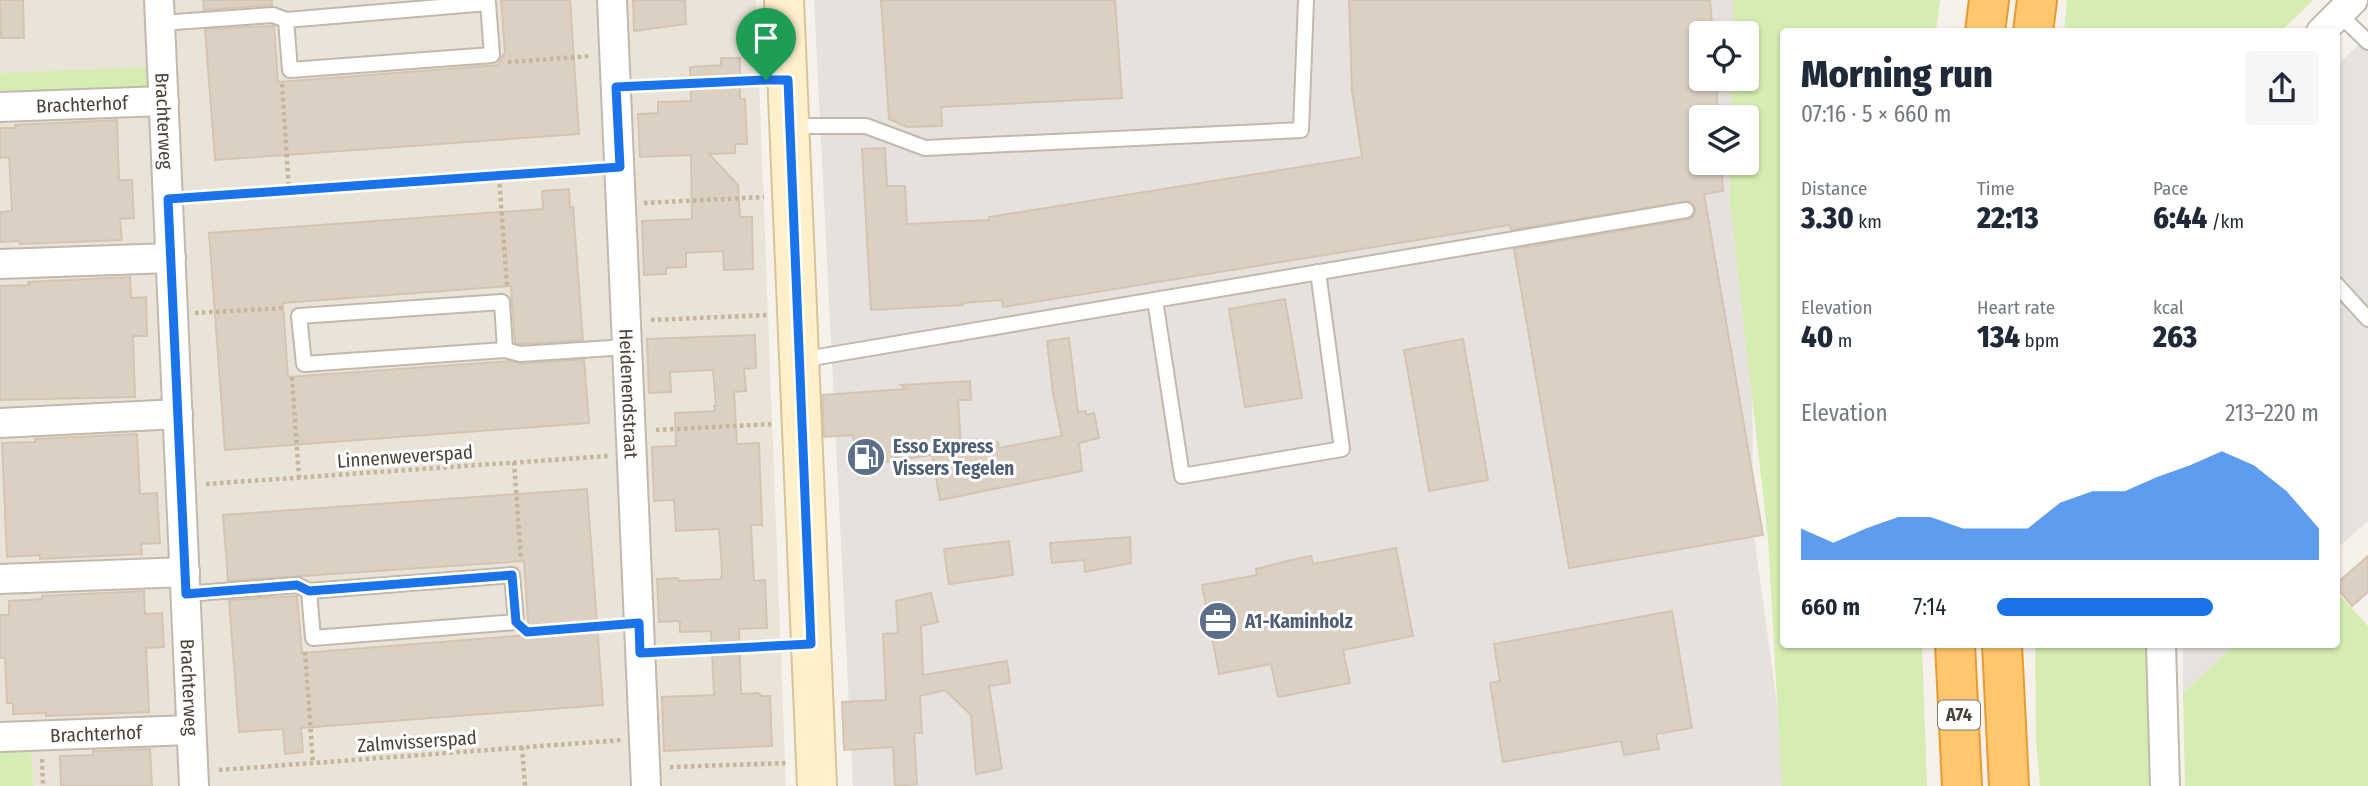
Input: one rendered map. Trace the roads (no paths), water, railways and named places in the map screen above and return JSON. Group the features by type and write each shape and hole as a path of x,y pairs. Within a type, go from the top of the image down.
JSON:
{"highway":[{"path":"1986,28 1989,0"},
{"path":"2034,28 2037,0"},
{"name":"A74","path":"1955,648 1962,786"},
{"name":"A74","path":"2002,648 2008,786"}],"main road":[{"path":"784,0 817,774"}],"street":[{"name":"Heidenendstraat","path":"612,0 645,777"},
{"name":"Brachterweg","path":"160,11 194,779"},
{"name":"Brachterhof","path":"0,107 164,101"},
{"path":"0,264 171,258"},
{"path":"0,423 178,414"},
{"path":"0,579 185,583"},
{"path":"2161,648 2165,786"},
{"name":"Brachterhof","path":"0,737 191,730"}],"lane":[{"path":"790,126 866,126 925,148 1301,130 1306,0"},
{"path":"160,11 272,15 286,20 488,3 492,55 290,70 286,20"},
{"path":"2338,15 2368,42"},
{"path":"799,360 1686,211"},
{"path":"1155,300 1182,476 1342,449 1318,272"},
{"path":"2340,288 2368,319"},
{"path":"505,350 502,302 299,316 304,364 505,350 520,354 627,334"},
{"path":"185,583 297,585 309,591 512,575 516,622 313,638 309,591"}],"place":[{"name":"Esso Express Vissers Tegelen","path":"866,457"},
{"name":"A1-Kaminholz","path":"1218,621"}]}
